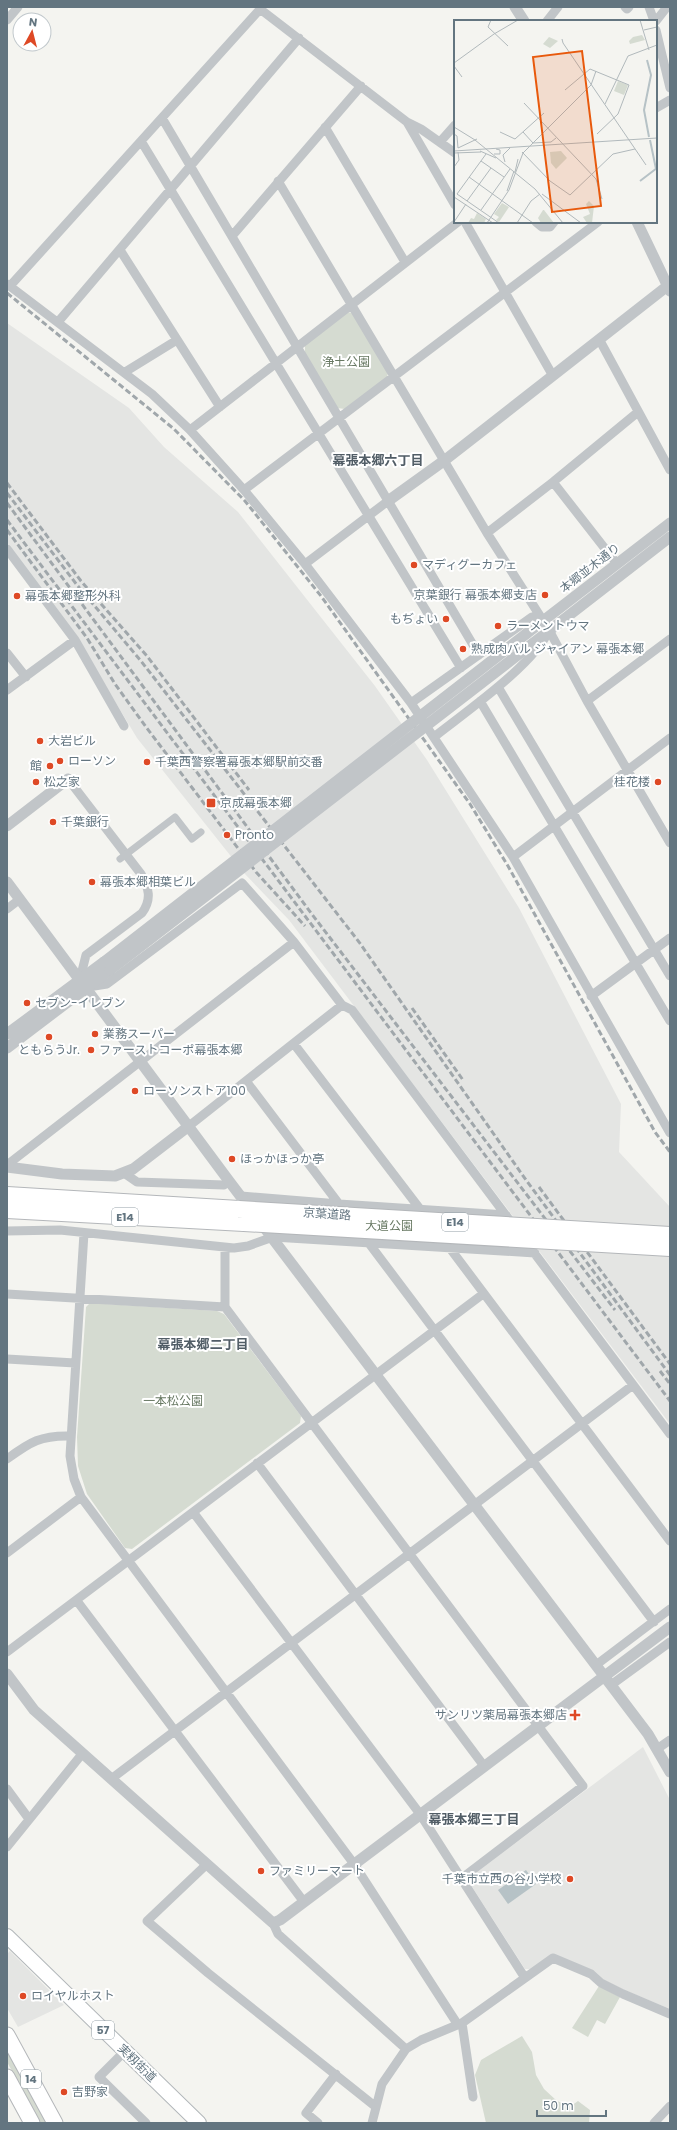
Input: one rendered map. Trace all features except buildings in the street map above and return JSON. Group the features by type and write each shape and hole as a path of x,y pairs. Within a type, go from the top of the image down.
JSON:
{"highway":[{"name":"京葉道路","path":"7,1195 670,1235"},
{"name":"京葉道路","path":"7,1210 241,1209 670,1248"},
{"name":"14","path":"7,2035 55,2123"},
{"name":"14","path":"7,2077 32,2123"}],"main road":[{"name":"実籾街道","path":"7,1936 198,2123"}],"street":[{"path":"7,20 18,7"},
{"path":"515,7 523,20"},
{"path":"548,20 558,7"},
{"path":"625,7 627,9 629,7"},
{"path":"649,7 655,20"},
{"path":"656,20 667,7"},
{"path":"454,152 407,122 261,8 8,285 125,372 152,394 190,430 244,490 306,564 411,702 513,857 670,1133"},
{"path":"657,34 670,88"},
{"path":"58,322 299,38"},
{"path":"232,236 361,86"},
{"path":"657,107 670,100"},
{"path":"162,118 479,655"},
{"path":"407,122 454,203"},
{"path":"440,142 454,126"},
{"path":"325,127 405,262"},
{"path":"141,141 461,668"},
{"path":"278,182 487,532 546,626 627,770 669,837"},
{"path":"190,430 457,223"},
{"path":"466,223 553,376"},
{"path":"537,223 542,227 550,227 553,223"},
{"path":"244,490 597,223"},
{"path":"306,564 369,515 445,460 553,376 599,338 669,287 637,223"},
{"path":"120,250 220,407"},
{"path":"599,338 670,470"},
{"path":"125,372 177,340"},
{"path":"487,532 553,482 638,412"},
{"path":"553,482 617,564"},
{"name":"本郷並木通り","path":"107,966 532,644 546,626 617,564 670,523"},
{"name":"本郷並木通り","path":"107,966 526,634 546,626 670,537"},
{"path":"7,549 75,640 124,726"},
{"path":"411,702 532,617 546,626"},
{"path":"434,737 498,687 544,643 546,626"},
{"path":"588,701 670,639"},
{"path":"7,690 75,640"},
{"path":"7,653 26,677"},
{"path":"498,687 670,976"},
{"path":"480,701 670,1021"},
{"path":"513,857 670,738"},
{"path":"7,826 68,779 141,874 148,886 149,897 142,913 86,955 83,983"},
{"path":"120,859 175,817 192,839 201,832"},
{"path":"7,882 229,1181 241,1209 273,1237 596,1665 657,1749 670,1772"},
{"path":"7,1048 83,983 106,984 242,883 294,942 342,1006 352,1010 670,1434"},
{"path":"7,908 20,899"},
{"path":"591,996 670,938"},
{"path":"7,1166 140,1060 294,942"},
{"path":"7,1034 107,966"},
{"path":"7,1166 62,1174 115,1176 124,1174 189,1126 342,1006"},
{"path":"294,1044 420,1209"},
{"path":"246,1081 340,1204"},
{"path":"124,1174 137,1182 224,1185 229,1181"},
{"path":"241,1209 340,1204 506,1215"},
{"path":"7,1231 60,1230 225,1248 248,1246 273,1237 535,1253"},
{"path":"84,1233 71,1436 71,1466 81,1498 354,1864 460,2024 473,2097"},
{"path":"368,1242 654,1622"},
{"path":"449,1247 670,1541"},
{"path":"225,1248 225,1307 410,1553 582,1786 462,1878"},
{"path":"7,1294 225,1307"},
{"path":"7,1652 78,1601 127,1561 483,1294"},
{"path":"7,1359 75,1363"},
{"path":"111,1779 633,1385"},
{"path":"7,1459 29,1442 40,1438 71,1436"},
{"path":"258,1463 484,1766"},
{"path":"7,1553 81,1498"},
{"path":"193,1512 420,1814 525,1978"},
{"path":"78,1601 304,1902"},
{"path":"596,1665 670,1609"},
{"path":"273,1923 280,1920 670,1627"},
{"path":"611,1686 670,1643"},
{"path":"7,1674 34,1710 273,1923 278,1934 288,1944 406,2050"},
{"path":"657,1749 670,1740"},
{"path":"7,1847 82,1754"},
{"path":"7,1789 30,1819"},
{"path":"207,1864 147,1921 208,1973 376,2107"},
{"path":"372,2123 382,2084 406,2050 421,2040 460,2024 553,1958 590,1974 601,1983 623,1994 670,2014"},
{"path":"125,2051 99,2077 146,2123"},
{"path":"318,2123 306,2113 336,2074"},
{"path":"657,2122 670,2106"}],"shaded area":[{"path":"7,323 129,408 164,447 238,512 375,686 427,760 519,908 621,1104 619,1152 670,1207 670,1424 289,920 245,874 137,738 78,640 7,542"},
{"name":"千葉市立西の谷小学校","path":"643,1747 670,1800 670,2009 622,1989 602,1979 592,1970 553,1954 531,1969 525,1969 469,1882 472,1876"},
{"path":"526,1870 536,1884 508,1904 498,1890"},
{"path":"10,1951 64,2005 18,2027 7,2008 7,1954"}],"green space":[{"name":"浄土公園","path":"347,312 353,313 388,372 387,378 345,409 337,408 305,353 305,345"},
{"name":"一本松公園","path":"90,1303 217,1311 224,1314 301,1416 300,1423 132,1549 125,1548 87,1494 78,1466 77,1437 86,1307"},
{"path":"599,1986 620,1997 605,2024 597,2020 588,2037 572,2028"},
{"path":"522,2036 532,2052 536,2075 544,2089 557,2101 571,2106 578,2101 590,2110 589,2123 486,2123 475,2075 481,2060"},
{"path":"7,2049 47,2123 41,2123 7,2062"}],"railway":[{"path":"7,293 174,429 245,501 321,596 470,804 508,866 655,1132 670,1152"},
{"path":"7,483 81,581 147,656 249,790"},
{"path":"7,493 77,585 141,661 359,942 526,1180 670,1375"},
{"path":"7,503 311,913 615,1310"},
{"path":"7,520 670,1401"},
{"path":"7,530 87,638 115,684 146,727 256,872 305,926"},
{"path":"412,1008 463,1080"},
{"path":"539,1187 670,1364"},
{"path":"660,1371 670,1384"}],"place":[{"name":"マディグーカフェ","path":"414,565"},
{"name":"京葉銀行 幕張本郷支店","path":"545,595"},
{"name":"幕張本郷整形外科","path":"17,596"},
{"name":"もぢょい","path":"446,619"},
{"name":"ラーメントウマ","path":"498,626"},
{"name":"熟成肉バル ジャイアン 幕張本郷","path":"463,649"},
{"name":"大岩ビル","path":"40,741"},
{"name":"ローソン","path":"60,761"},
{"name":"千葉西警察署幕張本郷駅前交番","path":"147,762"},
{"name":"館","path":"50,766"},
{"name":"松之家","path":"36,782"},
{"name":"桂花楼","path":"658,782"},
{"name":"京成幕張本郷","path":"211,803"},
{"name":"千葉銀行","path":"53,822"},
{"name":"Pronto","path":"227,835"},
{"name":"幕張本郷相葉ビル","path":"92,882"},
{"name":"セブン-イレブン","path":"27,1003"},
{"name":"業務スーパー","path":"95,1034"},
{"name":"ともらうJr.","path":"49,1037"},
{"name":"ファーストコーポ幕張本郷","path":"91,1050"},
{"name":"ローソンストア100","path":"135,1091"},
{"name":"ほっかほっか亭","path":"232,1159"},
{"name":"サンリツ薬局幕張本郷店","path":"575,1715"},
{"name":"ファミリーマート","path":"261,1871"},
{"name":"千葉市立西の谷小学校","path":"570,1879"},
{"name":"ロイヤルホスト","path":"23,1996"},
{"name":"吉野家","path":"64,2092"}],"district":[{"name":"幕張本郷六丁目","path":"378,460"},
{"name":"幕張本郷二丁目","path":"203,1344"},
{"name":"幕張本郷三丁目","path":"474,1819"}],"park label":[{"name":"大道公園","path":"389,1226"}]}
